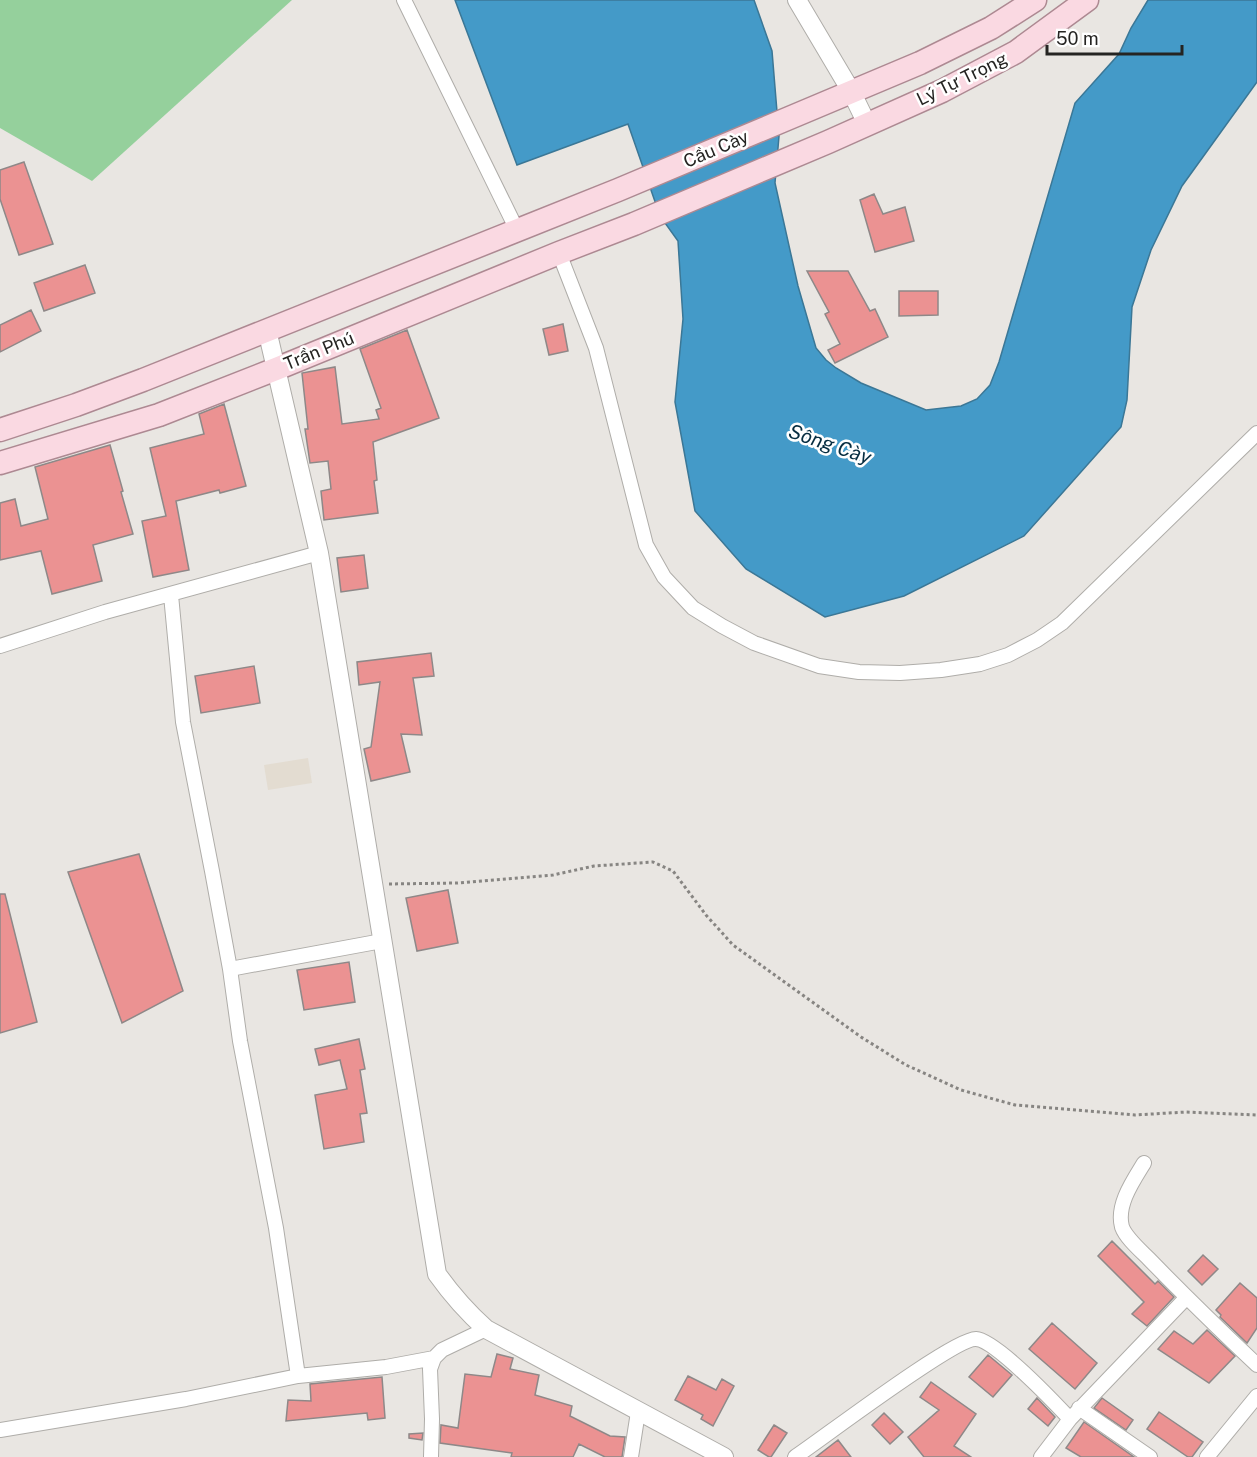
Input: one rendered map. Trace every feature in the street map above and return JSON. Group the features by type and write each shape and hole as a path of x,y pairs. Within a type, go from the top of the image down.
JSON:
{"main road":[{"name":"Lý Tự Trọng","path":"814,108 941,53 991,28 1035,0"},
{"name":"Lý Tự Trọng","path":"828,142 942,91 1016,52 1087,0"},
{"name":"Cầu Cày","path":"517,230 814,108"},
{"name":"Cầu Cày","path":"634,224 828,142"},
{"name":"Trần Phú","path":"0,463 159,415 559,252 634,224"},
{"path":"0,429 76,405 517,230"}],"street":[{"path":"404,0 517,230"},
{"path":"797,0 867,124"},
{"path":"559,252 596,348 646,545 664,577 693,608 722,626 754,643 819,666 859,672 900,673 941,670 980,664 1008,655 1037,640 1062,623 1257,433"},
{"path":"267,330 319,554 437,1274 467,1313 486,1329 724,1457"},
{"path":"0,646 105,612 319,554"},
{"path":"171,595 183,722 276,1228 298,1376"},
{"path":"230,969 382,941"},
{"path":"1144,1163 1128,1190 1122,1211 1122,1227 1133,1242 1186,1298 1257,1365"},
{"path":"1041,1457 1074,1414 1186,1298"},
{"path":"431,1457 430,1369 434,1358 442,1350 486,1329"},
{"path":"795,1457 947,1352 966,1341 975,1339 992,1346 1040,1389 1074,1414 1150,1457"},
{"path":"0,1430 186,1399 298,1376 386,1367 434,1358"},
{"path":"1207,1457 1257,1396"},
{"path":"631,1457 638,1412"}],"path":[{"path":"373,883 401,885 458,883 553,875 626,862 653,862 673,871 706,915 733,945 861,1037 906,1065 961,1090 1015,1105 1135,1114 1186,1112 1257,1115"}],"shaded area":[{"path":"308,758 312,783 268,790 264,765"}],"green space":[{"path":"0,0 292,0 92,181 0,128"}],"water":[{"name":"Sông Cày","path":"455,0 754,0 772,51 779,136 775,183 798,286 816,348 836,368 861,383 926,410 961,406 977,399 990,385 999,362 1075,103 1119,54 1148,0 1257,0 1257,82 1182,186 1151,250 1132,307 1127,400 1121,427 1024,536 904,596 825,617 746,569 695,511 675,402 683,319 678,241 660,216 628,124 517,165"}],"building":[{"path":"24,162 53,244 19,255 0,199 0,170"},
{"path":"874,194 883,214 905,207 914,241 875,252 860,200"},
{"path":"85,265 95,293 44,311 34,283"},
{"path":"807,271 848,271 870,311 875,309 888,337 835,363 828,350 840,344 825,314 829,312"},
{"path":"899,291 938,291 938,315 899,316"},
{"path":"31,310 41,331 0,352 0,325"},
{"path":"563,324 568,351 549,355 543,329"},
{"path":"407,330 439,418 373,442 378,513 324,520 321,491 331,489 328,461 310,463 305,429 308,429 302,373 335,367 342,424 379,419 376,410 381,408 360,349"},
{"path":"224,404 246,486 176,501 189,570 153,577 142,521 166,516 150,448 204,434 199,414"},
{"path":"110,445 133,534 93,545 102,581 52,594 41,551 0,560 0,503 15,499 21,526 48,519 35,467"},
{"path":"364,555 368,588 341,592 337,558"},
{"path":"431,653 434,676 413,678 422,735 401,734 410,772 371,781 364,749 371,747 380,682 359,685 357,662"},
{"path":"254,666 260,703 201,713 195,676"},
{"path":"139,854 183,991 122,1023 68,872"},
{"path":"448,890 458,943 417,951 406,898"},
{"path":"0,894 5,894 37,1022 0,1033"},
{"path":"349,962 355,1002 304,1010 297,970"},
{"path":"359,1039 365,1069 360,1070 367,1113 360,1114 364,1142 324,1149 315,1095 347,1089 340,1060 319,1065 315,1049"},
{"path":"1112,1241 1155,1284 1158,1281 1174,1297 1147,1326 1132,1314 1144,1302 1098,1256"},
{"path":"1203,1255 1218,1269 1202,1285 1188,1271"},
{"path":"1240,1283 1257,1298 1257,1328 1247,1343 1220,1317 1221,1315 1216,1310"},
{"path":"1052,1323 1097,1363 1075,1389 1029,1349"},
{"path":"1207,1330 1235,1356 1209,1383 1158,1349 1174,1331 1193,1344"},
{"path":"497,1354 513,1358 510,1369 539,1375 535,1395 572,1406 570,1416 610,1436 625,1437 622,1457 605,1457 579,1444 573,1457 511,1457 512,1453 440,1443 441,1425 458,1428 465,1374 491,1377"},
{"path":"988,1355 1012,1375 993,1397 969,1377"},
{"path":"688,1376 716,1390 722,1379 734,1386 713,1426 701,1419 703,1415 675,1400"},
{"path":"382,1377 385,1418 368,1420 367,1413 286,1421 288,1400 311,1401 310,1384"},
{"path":"931,1382 976,1414 954,1446 971,1457 924,1457 908,1437 939,1410 920,1397"},
{"path":"1037,1398 1055,1417 1048,1426 1028,1409"},
{"path":"1102,1398 1133,1420 1126,1430 1094,1408"},
{"path":"1159,1412 1203,1442 1192,1457 1188,1457 1147,1429"},
{"path":"884,1413 903,1432 890,1444 872,1425"},
{"path":"1084,1422 1134,1457 1081,1457 1066,1448"},
{"path":"774,1425 787,1433 769,1457 758,1450"},
{"path":"423,1433 422,1440 409,1438 409,1434"},
{"path":"838,1440 851,1457 816,1457"}]}
